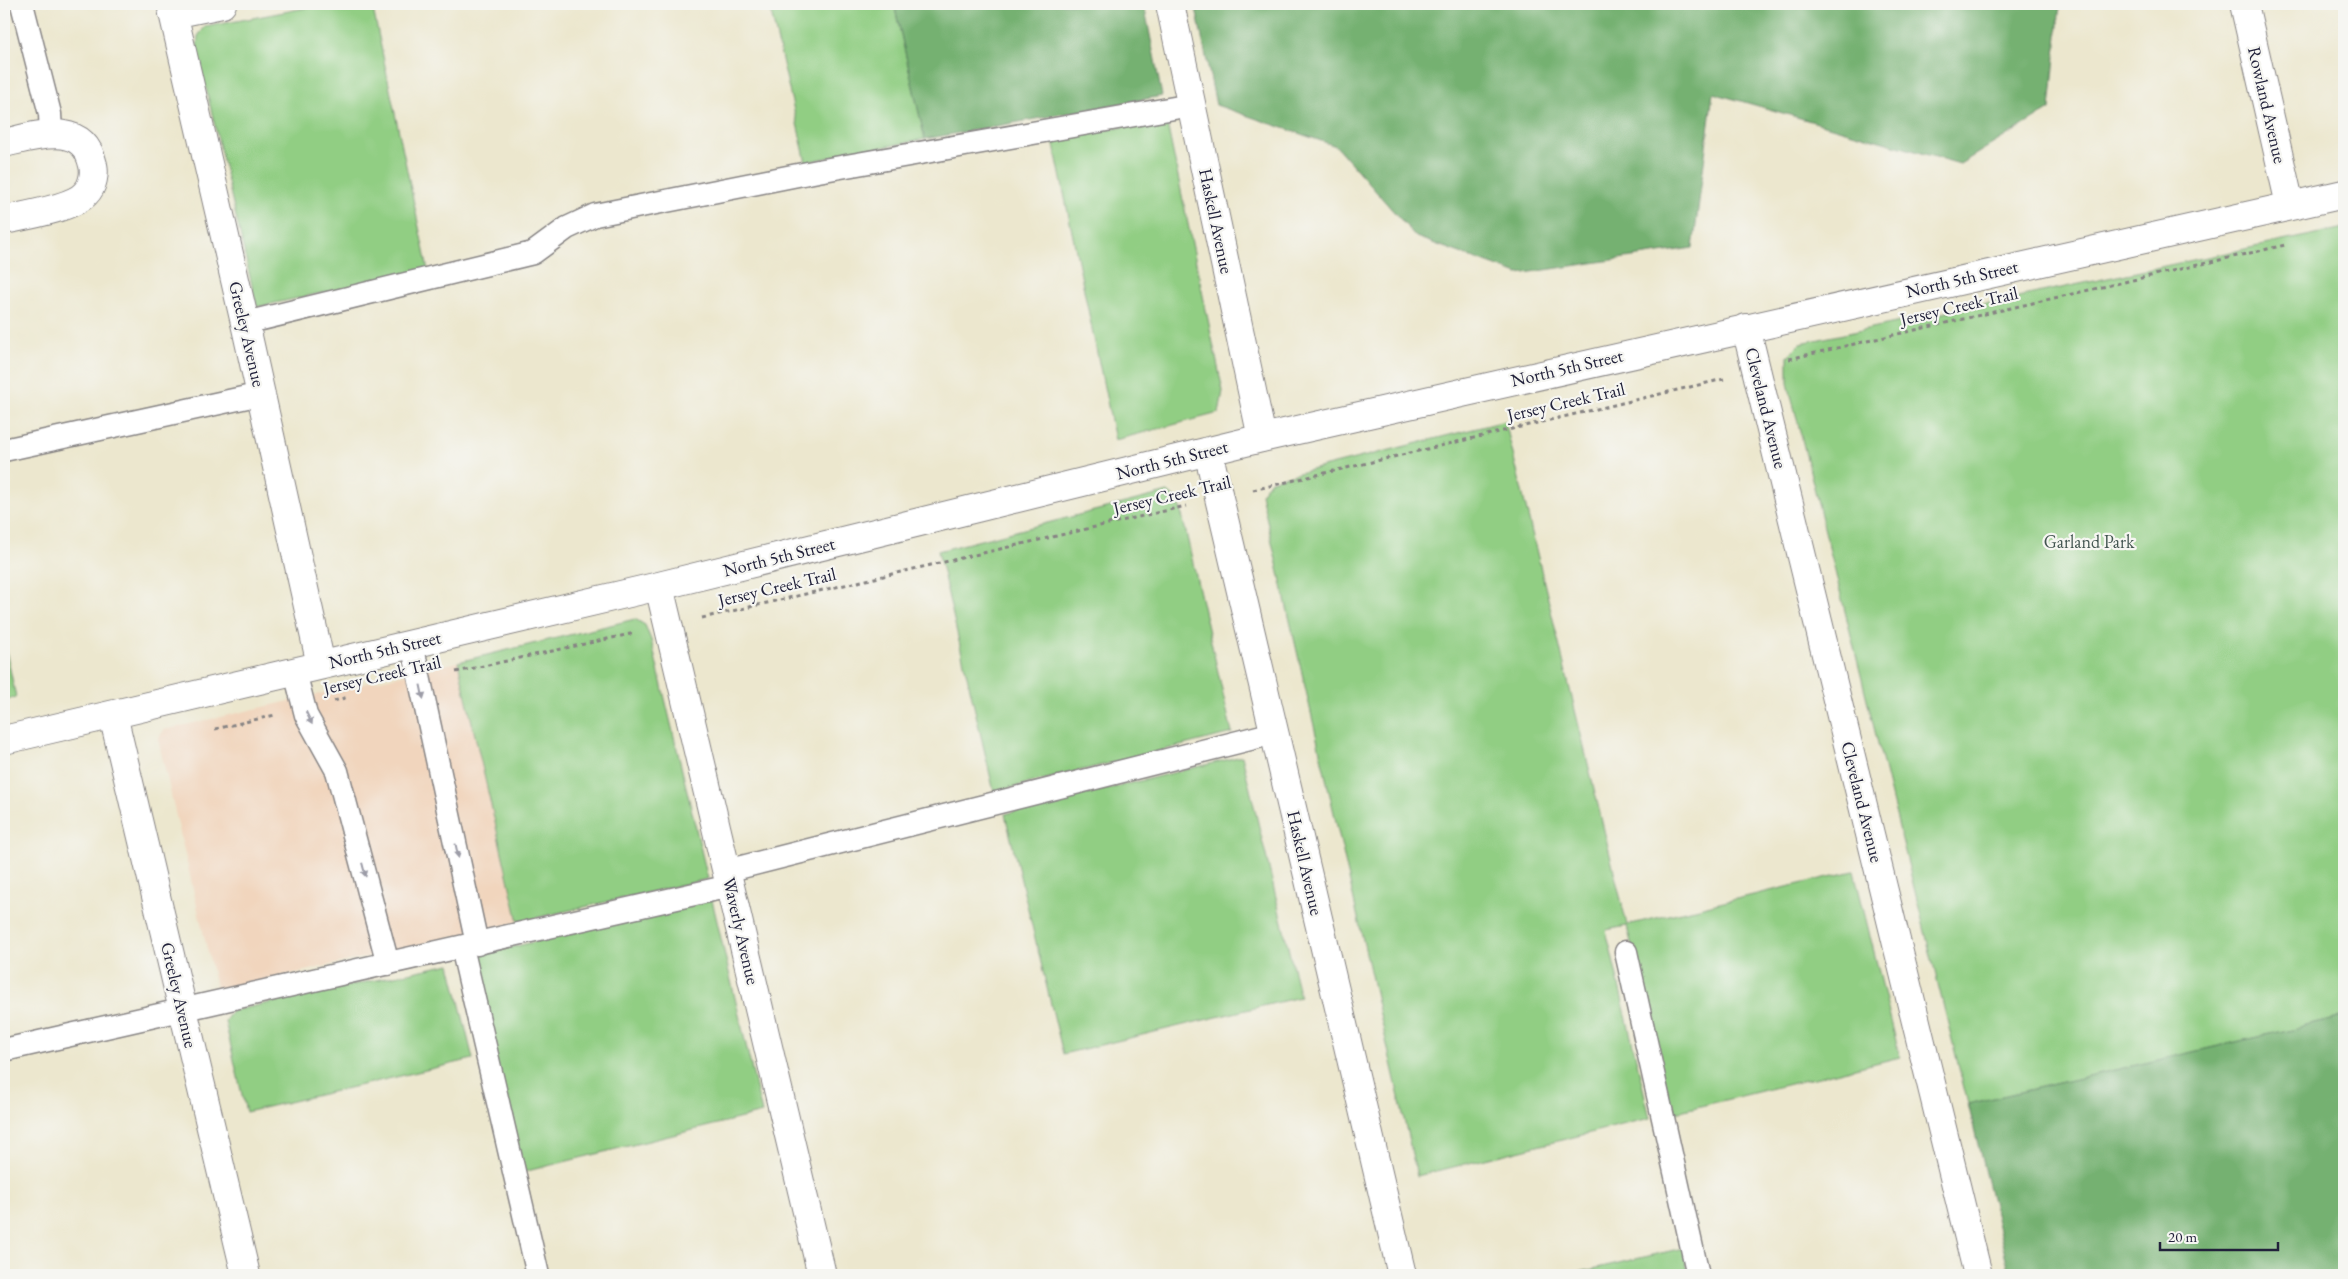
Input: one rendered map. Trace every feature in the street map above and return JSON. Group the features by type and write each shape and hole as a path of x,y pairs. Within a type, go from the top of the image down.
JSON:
{"street":[{"path":"172,9 222,4"},
{"name":"Haskell Avenue","path":"1170,4 1262,438"},
{"name":"Rowland Avenue","path":"2244,4 2290,205"},
{"name":"Greeley Avenue","path":"172,9 245,323 321,665"},
{"path":"4,143 51,133 76,138 90,152 95,174 86,193 58,208 4,220"},
{"name":"North 5th Street","path":"4,740 659,586 1262,438 2344,194"},
{"name":"Cleveland Avenue","path":"1746,328 1978,1275"},
{"name":"Haskell Avenue","path":"1208,452 1402,1275"},
{"name":"Waverly Avenue","path":"659,586 822,1275"},
{"name":"Greeley Avenue","path":"113,715 246,1275"}],"lane":[{"path":"22,4 50,114 51,133"},
{"path":"245,323 533,253 567,228 595,215 818,171 1191,105"},
{"path":"4,450 261,394"},
{"path":"412,644 469,946 538,1275"},
{"path":"295,672 304,708 337,771 388,964"},
{"path":"4,1050 469,946 1274,733"},
{"path":"1626,952 1698,1275"}],"path":[{"name":"Jersey Creek Trail","path":"420,680 668,626 1219,498 1756,370 1801,356 2291,244"},
{"name":"Jersey Creek Trail","path":"207,730 352,696"}],"shaded area":[{"path":"458,662 518,922 217,991 158,739 164,730"}],"green space":[{"path":"326,4 372,4 428,270 257,307 197,49 198,36 205,27"},
{"path":"769,4 894,4 925,139 806,162"},
{"path":"894,4 1144,4 1162,96 925,139"},
{"path":"1195,4 2060,4 2050,109 1960,164 1713,93 1693,248 1518,274 1416,237 1336,146 1216,105"},
{"path":"1166,119 1223,391 1219,413 1115,440 1053,140"},
{"name":"Garland Park","path":"2344,228 2344,1017 1968,1104 1788,383 1788,356 1801,343"},
{"path":"1505,421 1627,925 1854,871 1900,1057 1672,1113 1627,926 1606,930 1650,1118 1417,1176 1261,494 1271,480"},
{"path":"1168,492 1179,502 1232,733 994,792 938,551"},
{"path":"635,619 645,625 651,640 708,879 518,922 458,662"},
{"path":"4,641 16,697 4,700"},
{"path":"1242,756 1300,997 1063,1054 1005,814"},
{"path":"712,900 762,1113 523,1172 470,957"},
{"path":"450,964 473,1059 246,1112 225,1021 232,1011"},
{"path":"2344,1017 2344,1275 2010,1275 1968,1104"},
{"path":"1683,1248 1689,1275 1567,1275"}]}
